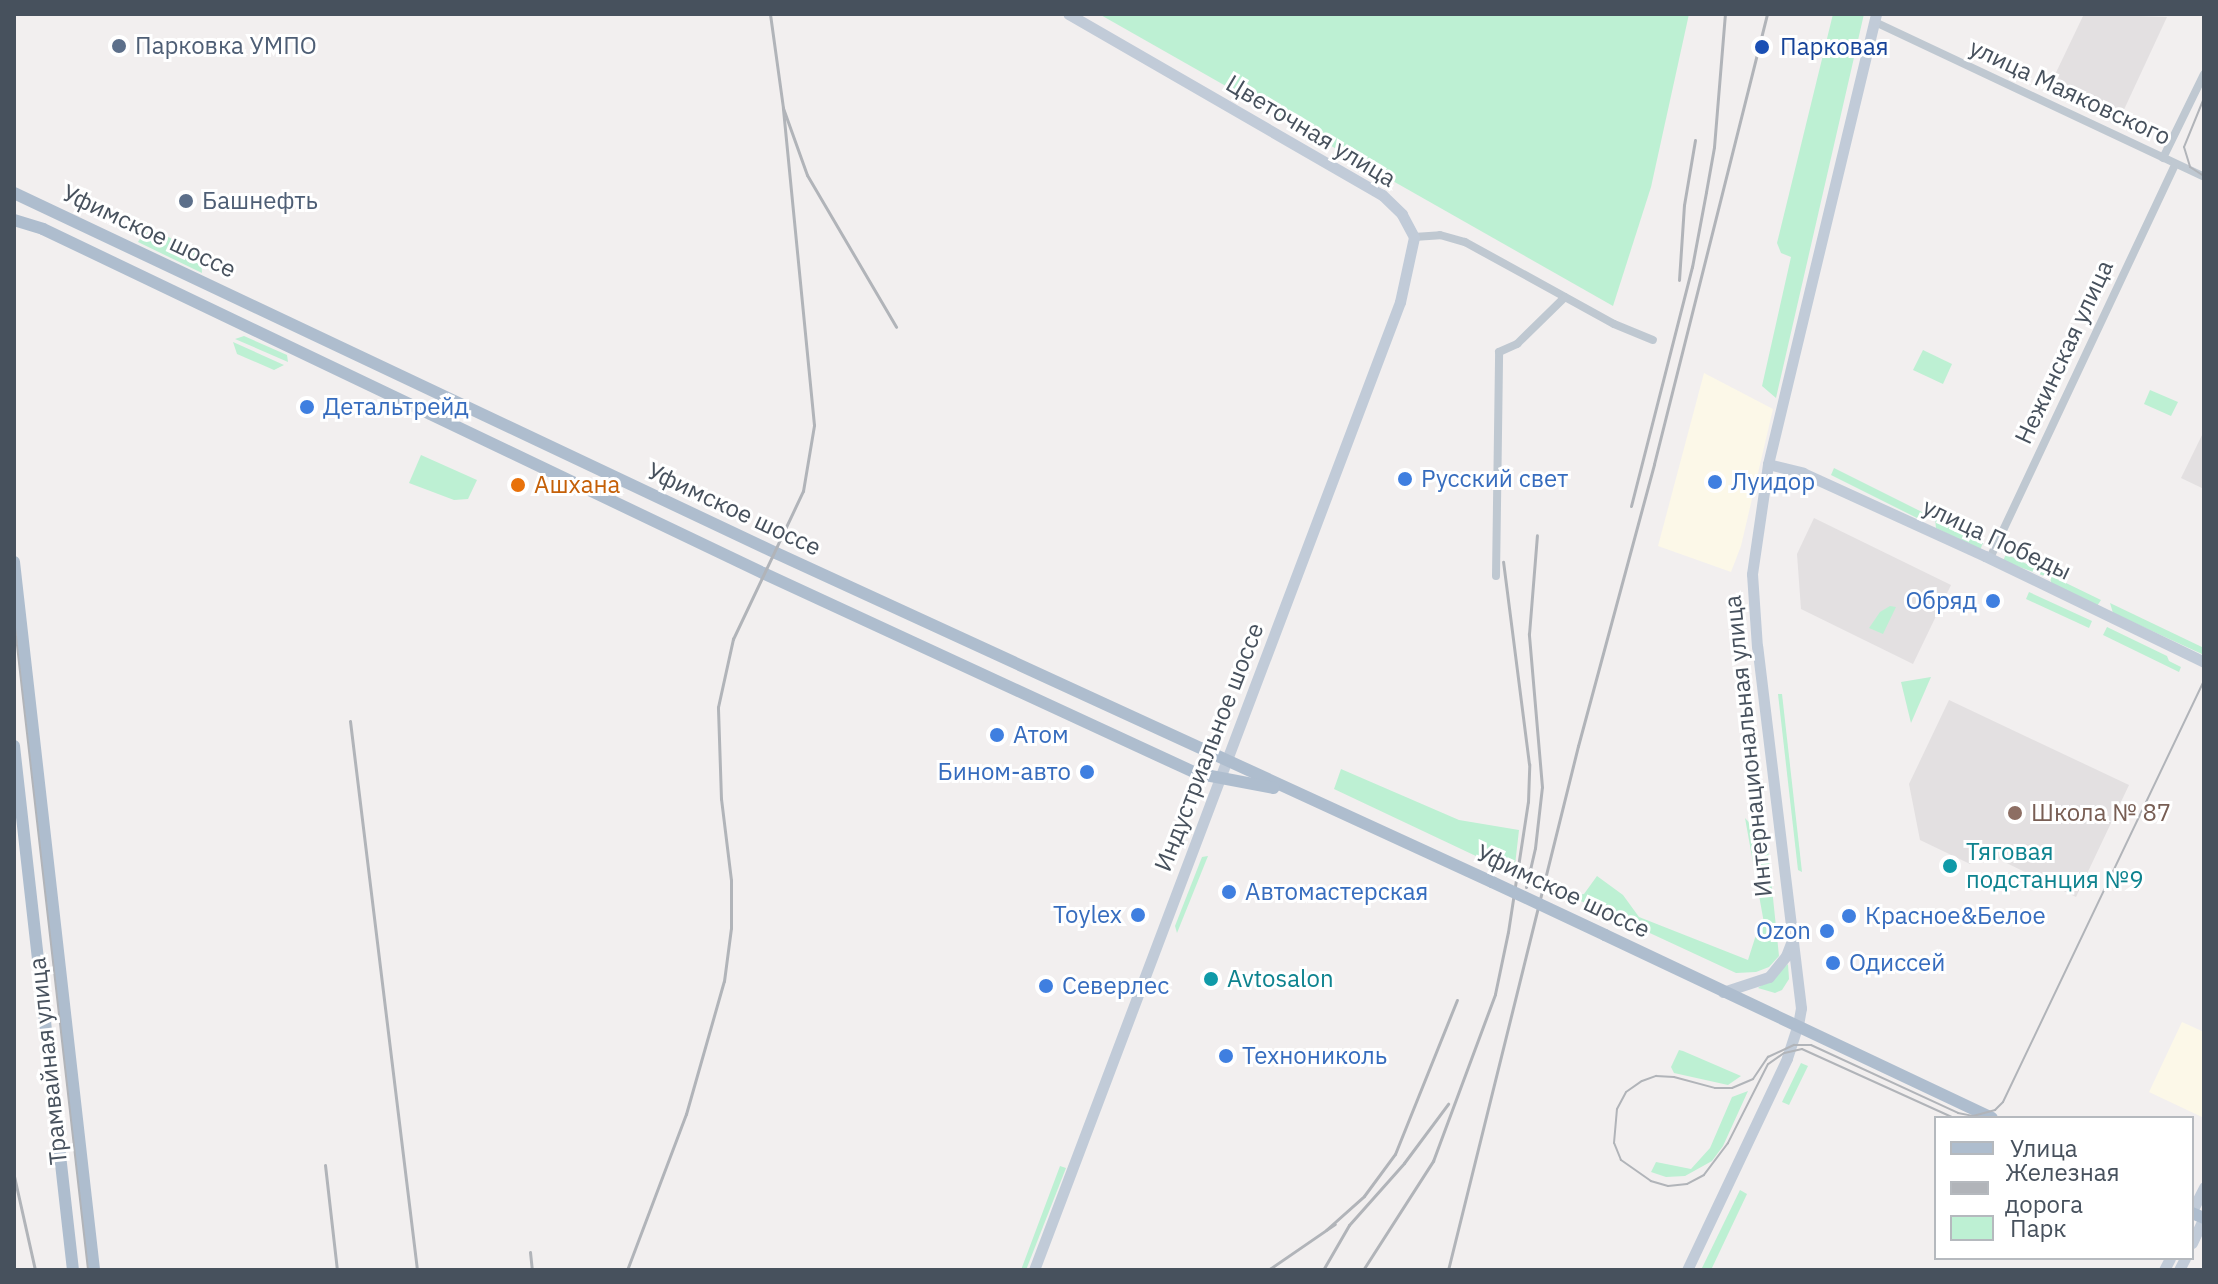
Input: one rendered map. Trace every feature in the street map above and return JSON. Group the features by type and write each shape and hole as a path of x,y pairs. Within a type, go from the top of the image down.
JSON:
{"main road":[{"name":"Уфимское шоссе","path":"16,197 1227,762 1309,796 1988,1116"},
{"name":"Уфимское шоссе","path":"14,220 43,229 763,573 1195,773 1309,796"},
{"name":"Трамвайная улица","path":"14,562 94,1270"},
{"name":"Трамвайная улица","path":"14,746 73,1270"}],"street":[{"name":"Цветочная улица","path":"1069,14 1382,195 1402,214 1414,237"},
{"name":"улица Маяковского","path":"1876,18 2204,177"},
{"name":"Интернациональная улица","path":"1687,1270 1787,1058 1801,1008 1757,647 1752,574 1768,464 1876,18"},
{"path":"2163,158 2204,74"},
{"name":"Нежинская улица","path":"1990,558 2175,164"},
{"path":"1414,237 1440,235 1465,242 1565,297 1653,340"},
{"name":"Индустриальное шоссе","path":"1034,1270 1400,302 1414,237"},
{"path":"1496,576 1499,352 1517,344 1565,297"},
{"name":"улица Победы","path":"1768,464 1803,473 1990,558 2204,662"},
{"path":"1723,992 1769,977 1786,956 1792,942"},
{"path":"2194,1208 2204,1187"},
{"path":"2194,1239 2204,1218"}],"shaded area":[{"path":"2084,14 2167,17 2121,116 2051,83"},
{"path":"1704,373 1773,409 1741,546 1731,572 1658,546"},
{"path":"2204,431 2204,489 2181,478"},
{"path":"1814,518 1951,585 1913,664 1801,609 1797,554"},
{"name":"Школа № 87","path":"1949,700 2129,785 2076,897 1978,849 1970,864 1920,840 1909,784"},
{"path":"2182,1022 2204,1032 2204,1118 2149,1092"}],"green space":[{"path":"1099,14 1689,14 1651,187 1613,306"},
{"path":"1833,14 1864,14 1776,398 1762,386 1791,257 1781,253 1777,243"},
{"path":"153,230 192,248 201,258 202,273 138,242 143,234"},
{"path":"244,336 287,355 288,362 235,339"},
{"path":"233,342 284,365 274,370 237,354"},
{"path":"1923,350 1952,364 1943,384 1913,370"},
{"path":"2150,390 2178,402 2171,416 2144,404"},
{"path":"421,455 477,480 468,499 454,500 409,483"},
{"path":"1834,468 1924,513 1917,518 1831,475"},
{"path":"1935,518 1983,543 1980,550 1936,528"},
{"path":"2006,554 2101,600 2097,606 2052,585 2050,578 2003,561"},
{"path":"2029,592 2092,621 2089,628 2026,599"},
{"path":"2110,603 2204,648 2204,655 2113,613"},
{"path":"1890,606 1896,607 1883,634 1869,628 1880,612"},
{"path":"2107,627 2167,656 2169,661 2181,667 2179,672 2103,635"},
{"path":"1931,677 1911,723 1901,682"},
{"path":"1778,694 1782,694 1802,872 1798,870"},
{"path":"1341,769 1459,820 1519,830 1514,874 1334,789"},
{"path":"1745,818 1755,829 1766,830 1779,956 1769,967 1756,972 1736,973 1570,896 1584,894 1597,876 1623,895 1639,917 1748,960 1764,923"},
{"path":"1208,856 1177,933 1175,926 1202,857"},
{"path":"1788,964 1789,979 1782,990 1775,993 1758,988"},
{"path":"1679,1050 1741,1076 1728,1085 1674,1073 1671,1067"},
{"path":"1801,1063 1808,1066 1789,1105 1782,1102"},
{"path":"1748,1091 1723,1146 1712,1161 1685,1176 1666,1177 1651,1172 1656,1162 1691,1169 1710,1148 1732,1097"},
{"path":"1060,1166 1066,1168 1026,1270 1021,1270"},
{"path":"1740,1190 1747,1194 1711,1270 1701,1270"}],"tram line":[{"path":"2204,98 2184,147 2190,167 2204,176"},
{"path":"14,619 88,1270"},
{"path":"1973,1116 1995,1110 2003,1102 2204,680"},
{"path":"1950,1116 1802,1049 1784,1053 1768,1064 1728,1143 1704,1175 1687,1184 1668,1186 1651,1181 1621,1160 1614,1143 1617,1109 1626,1092 1642,1081 1656,1076 1674,1077 1715,1088 1732,1088 1753,1079 1768,1057 1794,1045 1811,1045 1958,1113 1973,1116"}],"railway":[{"path":"770,14 783,108 807,175 896,327"},
{"path":"1631,506 1692,267 1714,147 1725,14"},
{"path":"1448,1270 1578,746 1654,464 1767,14"},
{"path":"627,1270 686,1114 724,981 731,928 731,880 721,799 718,707 733,639 803,491 814,425 783,108"},
{"path":"1679,280 1684,205 1695,140"},
{"path":"1526,887 1535,848 1542,787 1529,634 1537,535"},
{"path":"1363,1270 1433,1161 1495,994 1508,932 1528,802 1529,764 1503,562"},
{"path":"350,721 417,1270"},
{"path":"1326,1230 1364,1196 1395,1154 1457,1000"},
{"path":"1323,1270 1349,1225 1404,1163 1448,1104"},
{"path":"325,1165 337,1270"},
{"path":"14,1176 35,1270"},
{"path":"1268,1270 1335,1224"},
{"path":"530,1252 532,1270"}],"place":[{"name":"Парковка УМПО","path":"119,46"},
{"name":"Парковая","path":"1762,47"},
{"name":"Башнефть","path":"186,201"},
{"name":"Детальтрейд","path":"307,407"},
{"name":"Русский свет","path":"1405,479"},
{"name":"Луидор","path":"1715,482"},
{"name":"Ашхана","path":"518,485"},
{"name":"Обряд","path":"1993,601"},
{"name":"Атом","path":"997,735"},
{"name":"Бином-авто","path":"1087,772"},
{"name":"Школа № 87","path":"2015,813"},
{"name":"Тяговая подстанция №9","path":"1950,866"},
{"name":"Автомастерская","path":"1229,892"},
{"name":"Toylex","path":"1138,915"},
{"name":"Красное&Белое","path":"1849,916"},
{"name":"Ozon","path":"1827,931"},
{"name":"Одиссей","path":"1833,963"},
{"name":"Avtosalon","path":"1211,979"},
{"name":"Северлес","path":"1046,986"},
{"name":"Технониколь","path":"1226,1056"}]}
